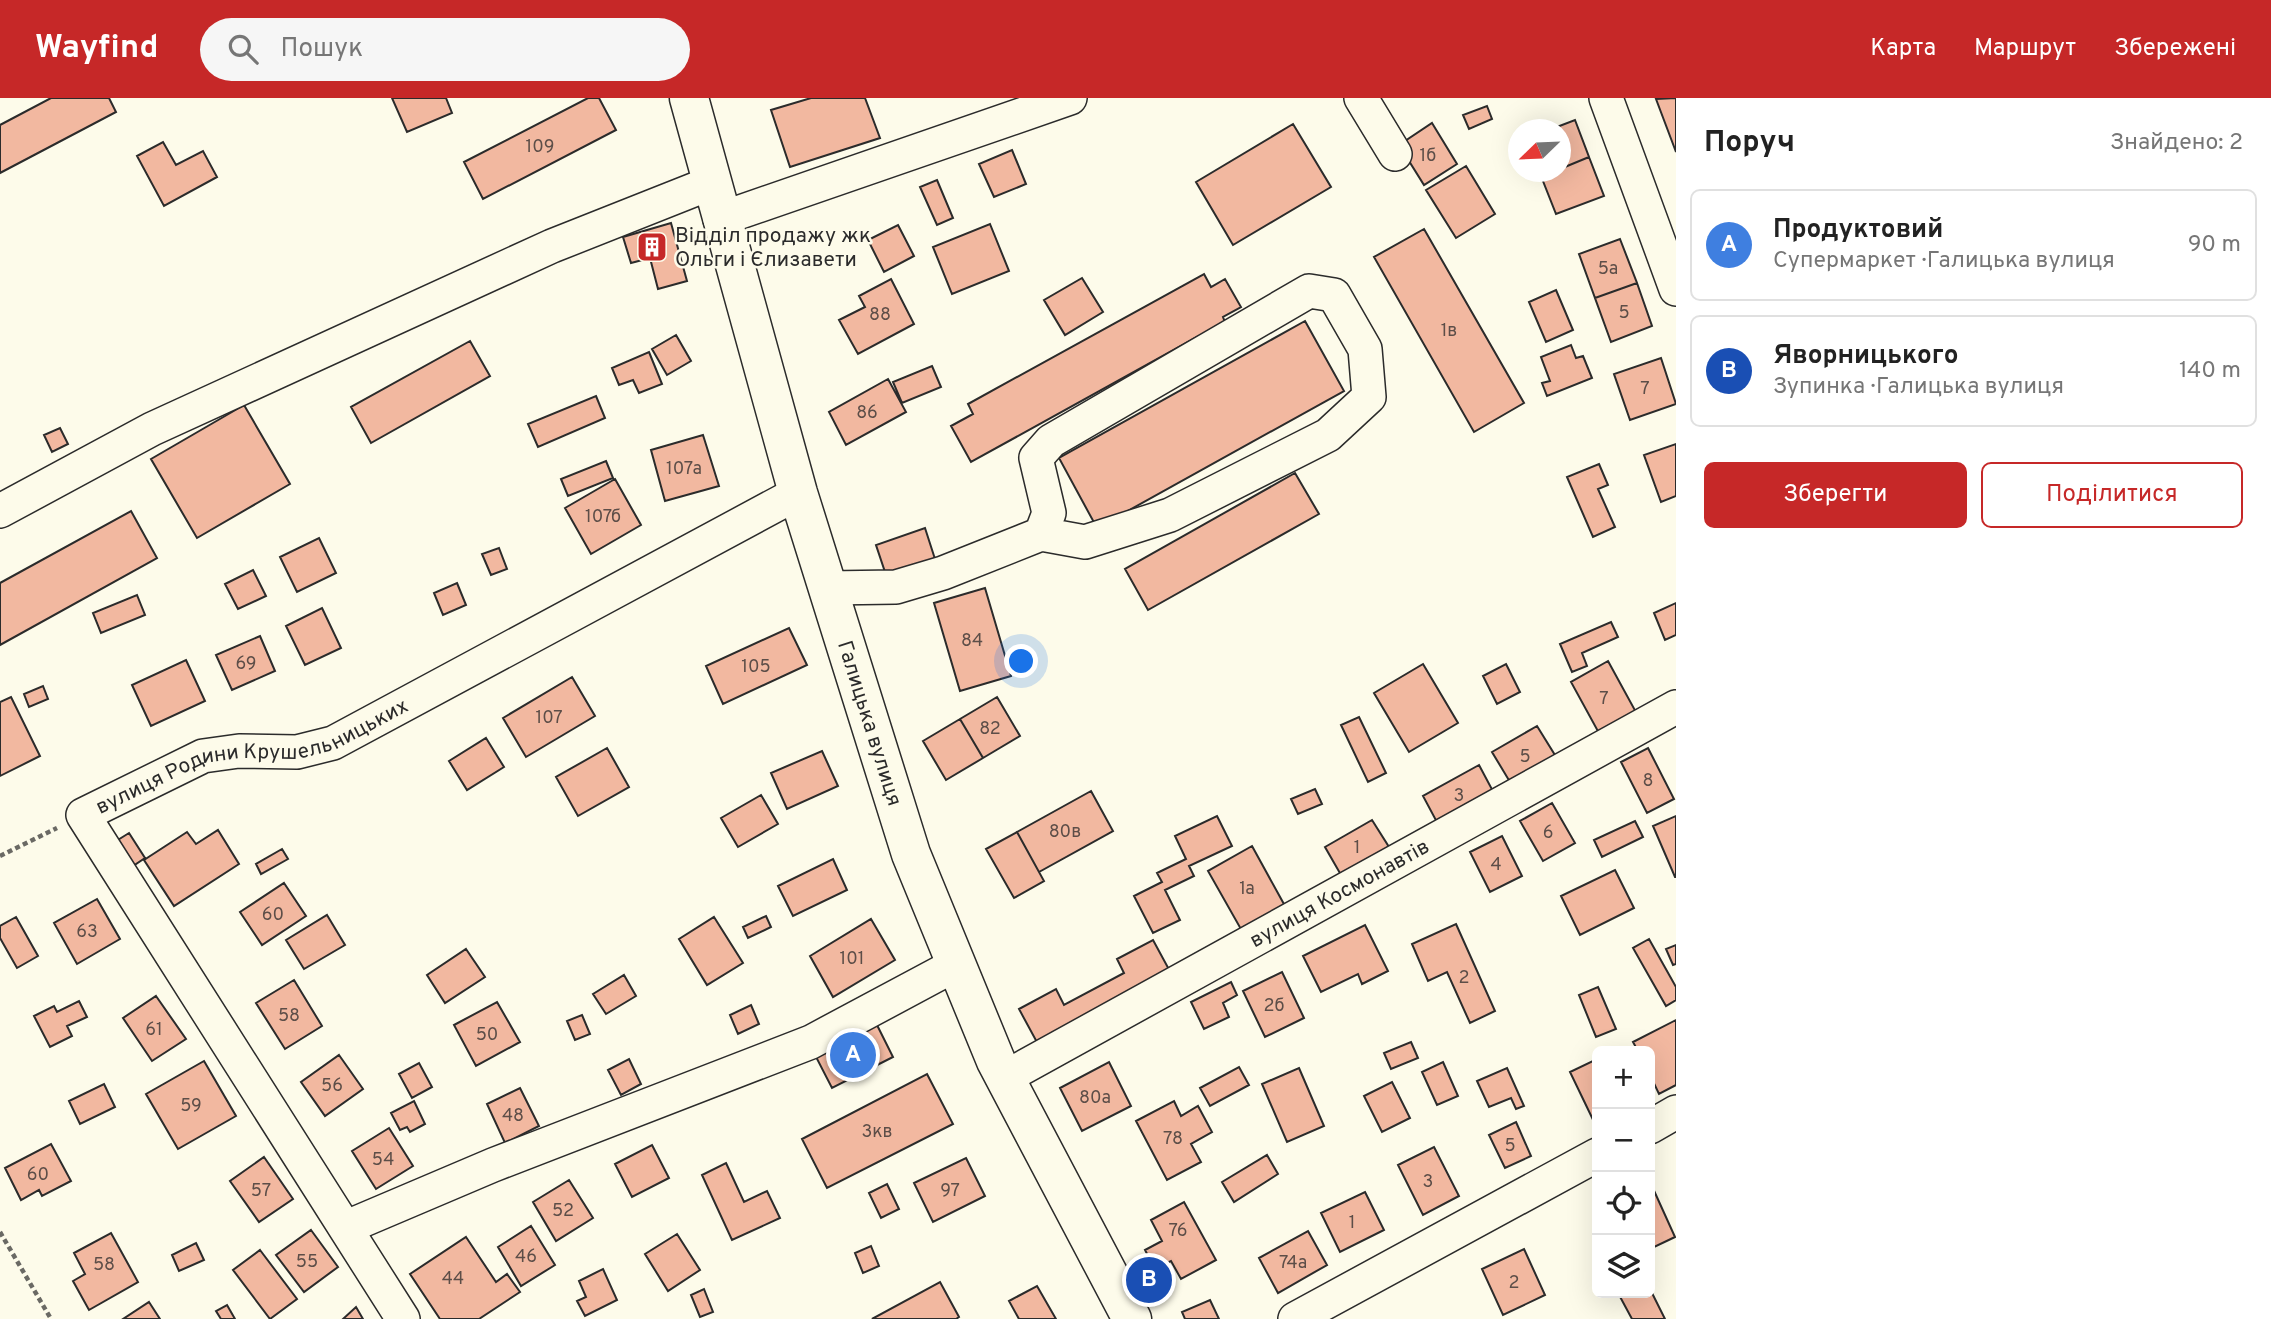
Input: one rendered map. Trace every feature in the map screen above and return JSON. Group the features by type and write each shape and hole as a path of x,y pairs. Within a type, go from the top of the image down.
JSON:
{"main road":[{"name":"Галицька вулиця","path":"689,98 715,201 798,493 911,853 955,965 1004,1078 1132,1319"}],"street":[{"path":"0,511 152,429 552,247 1070,98"},
{"path":"1361,98 1395,155"},
{"path":"1606,98 1676,289"},
{"path":"827,588 896,587 943,573 1041,534 1085,542 1170,515 1328,435 1369,397 1365,349 1334,295 1309,291 1051,441 1036,458 1049,513 1041,534"},
{"name":"вулиця Родини Крушельницьких","path":"403,1319 83,815 203,756 239,751 297,752 332,743 798,493"},
{"name":"вулиця Космонавтів","path":"1004,1078 1676,707"},
{"path":"347,1227 493,1165 811,1042 955,965"},
{"path":"1655,1124 1676,1112"},
{"path":"1295,1319 1592,1158"}],"path":[{"path":"0,856 83,815"},
{"path":"0,1232 51,1319"}],"building":[{"path":"51,98 109,98 116,112 0,173 0,125"},
{"path":"392,98 446,98 452,113 407,132"},
{"path":"588,98 599,98 616,130 483,199 464,162"},
{"path":"811,98 865,98 880,138 790,167 771,110"},
{"path":"1676,98 1676,152 1656,99"},
{"path":"1487,106 1492,119 1469,129 1463,115"},
{"path":"1575,120 1589,157 1571,164 1571,122"},
{"path":"1432,123 1457,164 1424,185 1399,145"},
{"path":"1293,124 1331,187 1233,245 1196,182"},
{"path":"163,142 176,165 203,151 217,177 164,206 137,156"},
{"path":"1012,150 1026,184 994,197 979,164"},
{"path":"1589,157 1604,196 1556,214 1543,182 1571,182 1571,164"},
{"path":"1466,166 1495,214 1456,238 1426,190"},
{"path":"937,180 953,218 937,225 920,187"},
{"name":"Відділ продажу жк Ольги і Єлизавети","path":"671,223 687,281 658,289 650,258 631,263 623,237"},
{"path":"990,224 1009,271 952,294 933,247"},
{"path":"898,225 914,256 884,272 868,240"},
{"path":"1424,229 1524,403 1474,432 1374,257"},
{"path":"1620,239 1637,283 1595,298 1579,254"},
{"path":"1204,274 1211,287 1225,279 1241,307 1223,317 1226,325 1197,337 971,462 951,426 973,414 968,404"},
{"path":"1082,278 1103,312 1065,335 1044,300"},
{"path":"891,279 914,324 858,354 839,320 865,307 859,296"},
{"path":"1637,283 1652,326 1611,342 1595,298"},
{"path":"1556,290 1573,330 1546,342 1529,302"},
{"path":"1305,321 1344,391 1097,528 1059,458"},
{"path":"676,335 691,361 667,375 652,349"},
{"path":"470,341 490,376 371,443 351,407"},
{"path":"1571,345 1576,358 1583,356 1592,378 1547,396 1542,383 1550,381 1541,357"},
{"path":"649,352 662,384 639,393 633,380 619,385 612,368"},
{"path":"1661,358 1676,404 1630,420 1614,374"},
{"path":"932,366 941,387 902,403 893,382"},
{"path":"888,379 906,412 846,445 829,412"},
{"path":"596,396 605,418 538,447 528,424"},
{"path":"244,405 290,484 197,538 151,459"},
{"path":"60,428 68,444 52,452 44,435"},
{"path":"703,435 719,486 665,501 651,450"},
{"path":"1676,444 1676,496 1661,502 1644,455"},
{"path":"606,461 613,478 568,496 561,479"},
{"path":"1599,464 1608,485 1598,489 1615,527 1593,537 1567,477"},
{"path":"1295,473 1319,514 1148,610 1125,569"},
{"path":"615,479 641,525 591,554 565,508"},
{"path":"131,511 157,558 0,645 0,583"},
{"path":"925,528 935,559 886,575 876,545"},
{"path":"319,538 336,573 297,592 280,557"},
{"path":"499,548 507,569 491,575 482,554"},
{"path":"253,570 266,596 238,609 225,584"},
{"path":"457,583 466,605 443,615 434,593"},
{"path":"985,588 1011,676 960,691 934,603"},
{"path":"137,595 145,615 101,633 93,613"},
{"path":"1676,603 1676,635 1665,640 1654,613"},
{"path":"322,608 341,648 305,665 286,626"},
{"path":"1611,622 1618,637 1582,653 1587,666 1572,672 1560,644"},
{"path":"789,628 807,665 723,704 706,666"},
{"path":"260,636 275,671 232,690 216,655"},
{"path":"186,660 205,701 151,726 132,685"},
{"path":"1608,661 1637,714 1600,735 1571,682"},
{"path":"1423,664 1458,723 1409,752 1374,693"},
{"path":"1506,664 1520,692 1497,704 1483,676"},
{"path":"572,677 595,716 526,757 503,718"},
{"path":"43,686 48,699 29,707 24,694"},
{"path":"11,697 40,756 0,776 0,702"},
{"path":"997,697 1020,736 983,758 960,719"},
{"path":"1359,717 1386,773 1368,782 1341,725"},
{"path":"960,719 983,758 946,780 923,741"},
{"path":"1537,726 1558,760 1513,787 1492,752"},
{"path":"486,738 504,767 467,790 449,761"},
{"path":"607,748 629,787 578,816 556,777"},
{"path":"1648,748 1674,799 1647,813 1621,762"},
{"path":"822,751 838,786 787,809 771,773"},
{"path":"1479,765 1495,795 1439,826 1423,796"},
{"path":"1315,789 1322,804 1298,814 1291,799"},
{"path":"1091,791 1113,831 1039,872 1017,832"},
{"path":"761,795 778,824 738,847 721,818"},
{"path":"1552,803 1575,843 1543,861 1520,821"},
{"path":"1217,816 1232,846 1189,866 1194,876 1165,890 1180,920 1153,933 1134,896 1162,882 1157,873 1186,859 1175,836"},
{"path":"1676,816 1676,877 1675,877 1653,826"},
{"path":"1372,820 1389,847 1341,875 1325,847"},
{"path":"1635,821 1643,837 1602,857 1594,840"},
{"path":"218,830 239,864 174,906 144,860 187,832 196,844"},
{"path":"1017,832 1044,881 1014,898 986,849"},
{"path":"129,833 145,858 130,868 113,843"},
{"path":"1502,836 1522,876 1490,892 1470,852"},
{"path":"1252,846 1285,906 1242,931 1208,871"},
{"path":"282,849 288,859 261,874 256,864"},
{"path":"833,859 847,890 793,916 778,886"},
{"path":"1615,870 1634,908 1580,935 1561,896"},
{"path":"284,883 306,916 262,945 240,912"},
{"path":"97,899 120,939 77,964 54,923"},
{"path":"327,915 345,945 304,969 286,940"},
{"path":"766,916 771,927 748,938 743,927"},
{"path":"16,917 38,956 17,968 0,938 0,926"},
{"path":"714,917 743,963 707,985 679,939"},
{"path":"871,919 895,960 833,997 810,956"},
{"path":"1456,924 1495,1011 1470,1023 1447,972 1428,981 1412,944"},
{"path":"1365,925 1388,971 1362,984 1358,974 1321,992 1303,956"},
{"path":"1649,939 1676,987 1676,1000 1666,1006 1633,948"},
{"path":"1153,940 1172,975 1039,1046 1019,1009 1056,989 1064,1005 1124,973 1117,959"},
{"path":"1676,945 1676,964 1673,965 1666,949"},
{"path":"466,949 485,977 445,1003 427,975"},
{"path":"1282,972 1304,1018 1265,1037 1243,991"},
{"path":"624,975 636,996 606,1014 593,994"},
{"path":"294,980 322,1026 285,1049 256,1003"},
{"path":"1231,982 1237,995 1223,1003 1229,1017 1204,1029 1191,1002"},
{"path":"1598,987 1616,1029 1596,1037 1579,995"},
{"path":"156,996 186,1039 152,1061 123,1018"},
{"path":"79,1001 87,1017 67,1026 72,1036 50,1047 34,1016 54,1006 57,1012"},
{"path":"497,1002 520,1042 476,1066 454,1025"},
{"path":"751,1005 759,1024 738,1034 730,1015"},
{"path":"582,1015 590,1034 575,1040 567,1021"},
{"path":"1676,1020 1676,1085 1659,1094 1655,1086 1655,1046 1635,1046 1633,1042"},
{"path":"875,1021 893,1057 832,1088 814,1053"},
{"path":"1411,1042 1418,1058 1391,1069 1384,1053"},
{"path":"339,1055 363,1089 325,1116 301,1082"},
{"path":"629,1059 641,1084 621,1095 608,1070"},
{"path":"204,1061 236,1116 178,1149 146,1094"},
{"path":"1592,1061 1592,1118 1570,1072"},
{"path":"1109,1062 1131,1106 1082,1131 1060,1088"},
{"path":"1443,1062 1458,1096 1437,1105 1422,1072"},
{"path":"419,1063 432,1087 412,1098 399,1074"},
{"path":"1239,1067 1249,1085 1210,1106 1200,1088"},
{"path":"1299,1068 1324,1126 1287,1142 1262,1084"},
{"path":"1507,1068 1524,1106 1516,1109 1511,1098 1489,1107 1477,1081"},
{"path":"927,1074 953,1124 827,1188 802,1139"},
{"path":"1392,1082 1410,1118 1382,1132 1364,1096"},
{"path":"104,1084 115,1107 80,1124 69,1101"},
{"path":"520,1088 539,1126 505,1143 487,1104"},
{"path":"414,1101 425,1124 410,1132 407,1127 400,1130 391,1113"},
{"path":"1174,1101 1181,1116 1198,1106 1212,1132 1191,1144 1201,1162 1167,1180 1136,1121"},
{"path":"1516,1122 1531,1156 1505,1168 1489,1135"},
{"path":"389,1128 413,1166 376,1189 352,1151"},
{"path":"51,1144 71,1181 42,1196 39,1190 21,1200 5,1168"},
{"path":"652,1145 669,1178 632,1197 615,1164"},
{"path":"1434,1147 1459,1196 1423,1215 1398,1165"},
{"path":"1267,1155 1278,1174 1234,1202 1222,1182"},
{"path":"264,1157 293,1199 259,1222 230,1181"},
{"path":"966,1158 985,1196 933,1222 914,1183"},
{"path":"726,1163 744,1202 767,1191 780,1218 732,1240 702,1175"},
{"path":"569,1180 593,1218 556,1241 533,1202"},
{"path":"887,1184 899,1209 881,1218 869,1193"},
{"path":"1365,1192 1384,1230 1340,1252 1321,1213"},
{"path":"1655,1193 1675,1237 1655,1247"},
{"path":"1184,1202 1216,1260 1181,1279 1171,1261 1155,1269 1145,1250 1162,1241 1151,1220"},
{"path":"531,1226 555,1265 521,1286 498,1247"},
{"path":"311,1230 338,1267 304,1292 276,1255"},
{"path":"1308,1231 1327,1265 1278,1293 1259,1258"},
{"path":"111,1233 138,1282 89,1310 73,1281 85,1274 74,1253"},
{"path":"677,1234 700,1270 668,1291 645,1254"},
{"path":"466,1237 496,1282 507,1274 520,1292 479,1319 440,1319 410,1274"},
{"path":"196,1243 204,1260 179,1271 172,1255"},
{"path":"871,1246 879,1266 863,1273 855,1253"},
{"path":"1524,1249 1545,1295 1503,1315 1482,1269"},
{"path":"260,1250 297,1299 270,1319 233,1270"},
{"path":"603,1269 617,1300 585,1316 577,1301 586,1297 579,1281"},
{"path":"940,1282 959,1317 956,1319 872,1319"},
{"path":"1037,1286 1056,1319 1019,1319 1009,1301"},
{"path":"704,1289 713,1312 700,1317 691,1295"},
{"path":"1621,1298 1654,1298 1665,1319 1632,1319"},
{"path":"1210,1300 1219,1319 1185,1319 1182,1312"},
{"path":"149,1302 160,1319 123,1319"},
{"path":"227,1305 235,1319 221,1319 216,1311"},
{"path":"356,1307 363,1319 343,1319"}],"place":[{"name":"Відділ продажу жк Ольги і Єлизавети","path":"652,247"},
{"name":"Продуктовий","path":"853,1055"},
{"name":"Яворницького","path":"1149,1280"}]}
